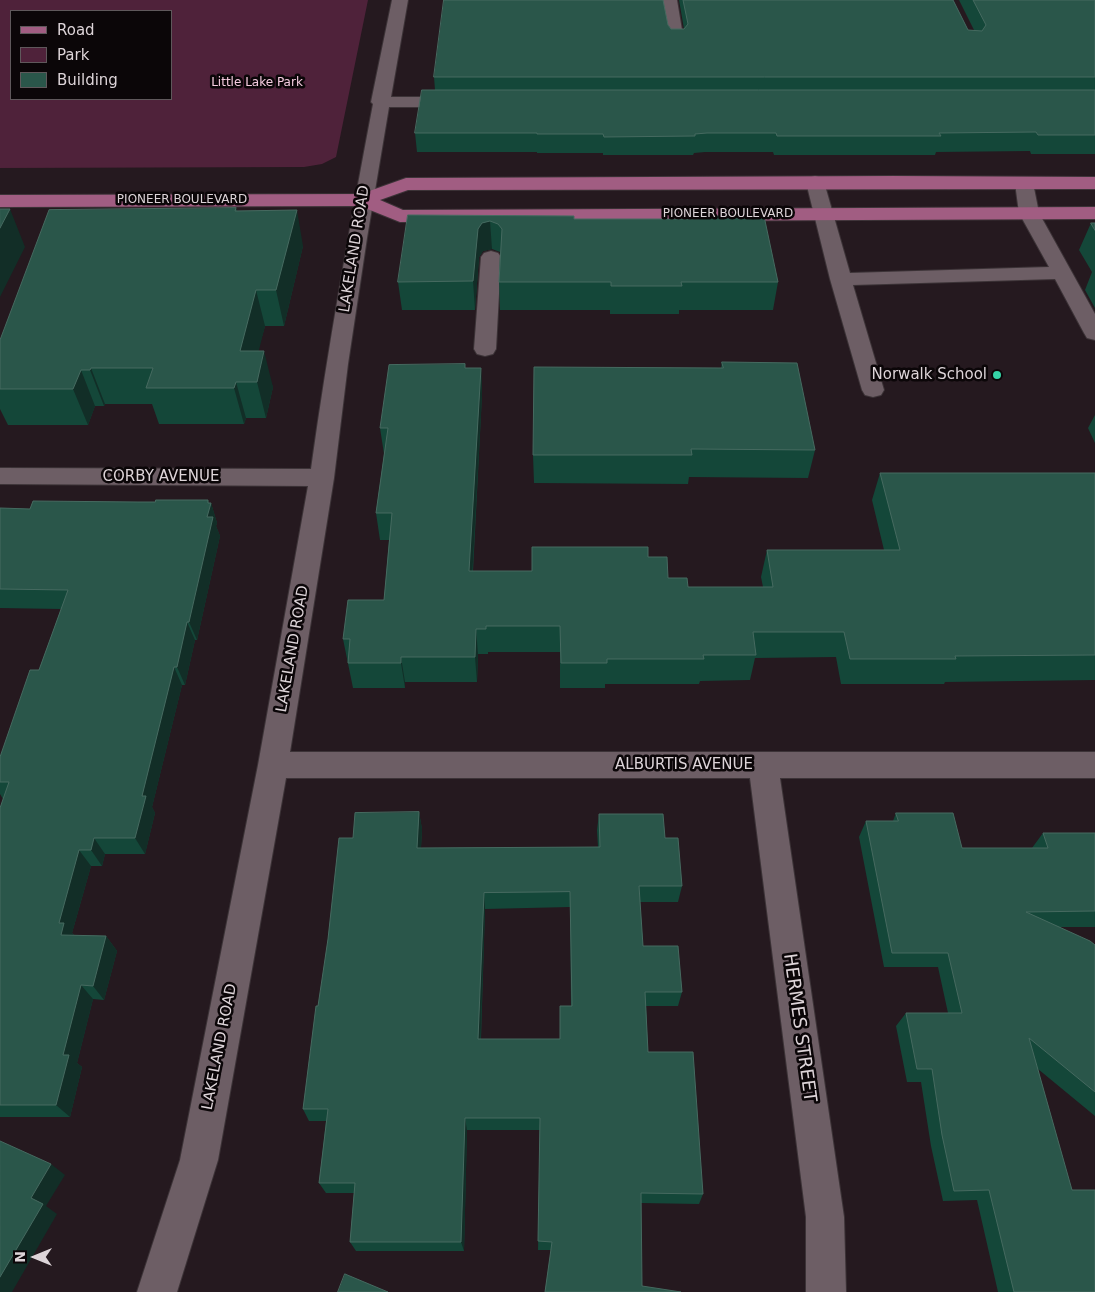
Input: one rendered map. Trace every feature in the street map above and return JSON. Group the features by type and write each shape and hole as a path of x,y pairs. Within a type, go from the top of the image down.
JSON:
{"main road":[{"name":"PIONEER BOULEVARD","path":"0,201 363,200 406,184 1095,183"},
{"name":"PIONEER BOULEVARD","path":"363,200 400,216 1095,213"}],"street":[{"name":"LAKELAND ROAD","path":"157,1292 199,1160 273,765 322,478 336,364 363,200 400,0"},
{"path":"669,0 676,42"},
{"path":"380,102 469,102"},
{"path":"815,182 840,279 848,299 873,390"},
{"path":"1024,182 1029,213 1095,333"},
{"path":"485,349 491,257"},
{"path":"840,279 1062,273"},
{"name":"CORBY AVENUE","path":"0,476 322,478"},
{"name":"ALBURTIS AVENUE","path":"273,765 1095,765"},
{"name":"HERMES STREET","path":"763,765 825,1217 826,1292"}],"green space":[{"name":"Little Lake Park","path":"0,0 368,0 336,157 322,164 304,167 0,168"}],"building":[{"path":"444,0 663,0 668,25 671,29 684,29 688,24 683,0 953,0 968,30 982,31 986,25 973,0 1095,0 1095,77 434,77"},
{"path":"422,90 1095,90 1095,135 1038,135 1036,132 939,133 941,136 777,136 776,133 707,133 695,134 695,136 604,137 603,134 415,133"},
{"path":"236,208 235,211 297,210 276,290 256,290 240,351 264,351 257,382 236,382 234,388 146,388 153,368 91,368 90,370 81,370 73,389 0,389 0,340 49,210"},
{"path":"0,209 10,209 0,228"},
{"path":"408,215 574,216 574,219 699,219 699,216 764,216 778,282 681,282 682,286 611,286 611,282 499,282 502,229 498,224 490,221 482,223 478,229 473,281 398,282"},
{"path":"722,362 797,363 815,450 691,449 692,455 533,455 534,367 723,368"},
{"path":"465,364 465,368 481,368 469,571 532,571 532,547 648,547 648,557 667,557 668,578 687,578 688,587 773,587 767,550 900,550 880,473 1095,473 1095,655 955,656 956,659 850,659 844,632 753,632 756,655 703,655 704,659 607,659 607,663 561,663 560,626 486,626 486,629 476,629 475,657 401,657 401,663 348,663 350,639 343,639 348,600 384,600 392,513 376,513 388,428 380,428 389,365"},
{"path":"156,500 208,500 208,503 211,503 207,517 213,517 189,622 187,622 177,667 174,667 142,796 146,796 135,838 94,838 91,850 79,850 59,923 64,923 61,935 106,936 93,986 81,985 63,1055 69,1055 56,1105 0,1105 0,808 9,782 0,782 0,757 30,670 39,670 68,590 0,589 0,508 30,509 33,501 155,502"},
{"path":"419,812 417,848 600,847 599,814 663,814 665,838 678,838 682,886 639,886 643,946 678,946 682,992 645,992 648,1052 693,1052 703,1194 641,1193 642,1286 681,1292 545,1292 552,1242 538,1241 540,1118 465,1118 461,1242 350,1242 355,1183 319,1183 328,1109 303,1109 316,1006 318,1006 328,939 339,838 353,838 355,813","holes":["570,892 572,1006 560,1006 560,1039 478,1039 484,893"]},
{"path":"896,813 953,813 962,848 1048,848 1043,833 1095,833 1095,911 1026,912 1095,945 1095,1092 1029,1038 1072,1190 1095,1190 1095,1292 1014,1292 989,1190 954,1191 942,1135 932,1069 917,1069 906,1013 962,1013 948,953 892,953 866,821 898,821"},
{"path":"0,1141 51,1164 31,1198 43,1204 0,1277"},
{"path":"345,1274 388,1292 338,1292"}],"place":[{"name":"Norwalk School","path":"997,375"}]}
